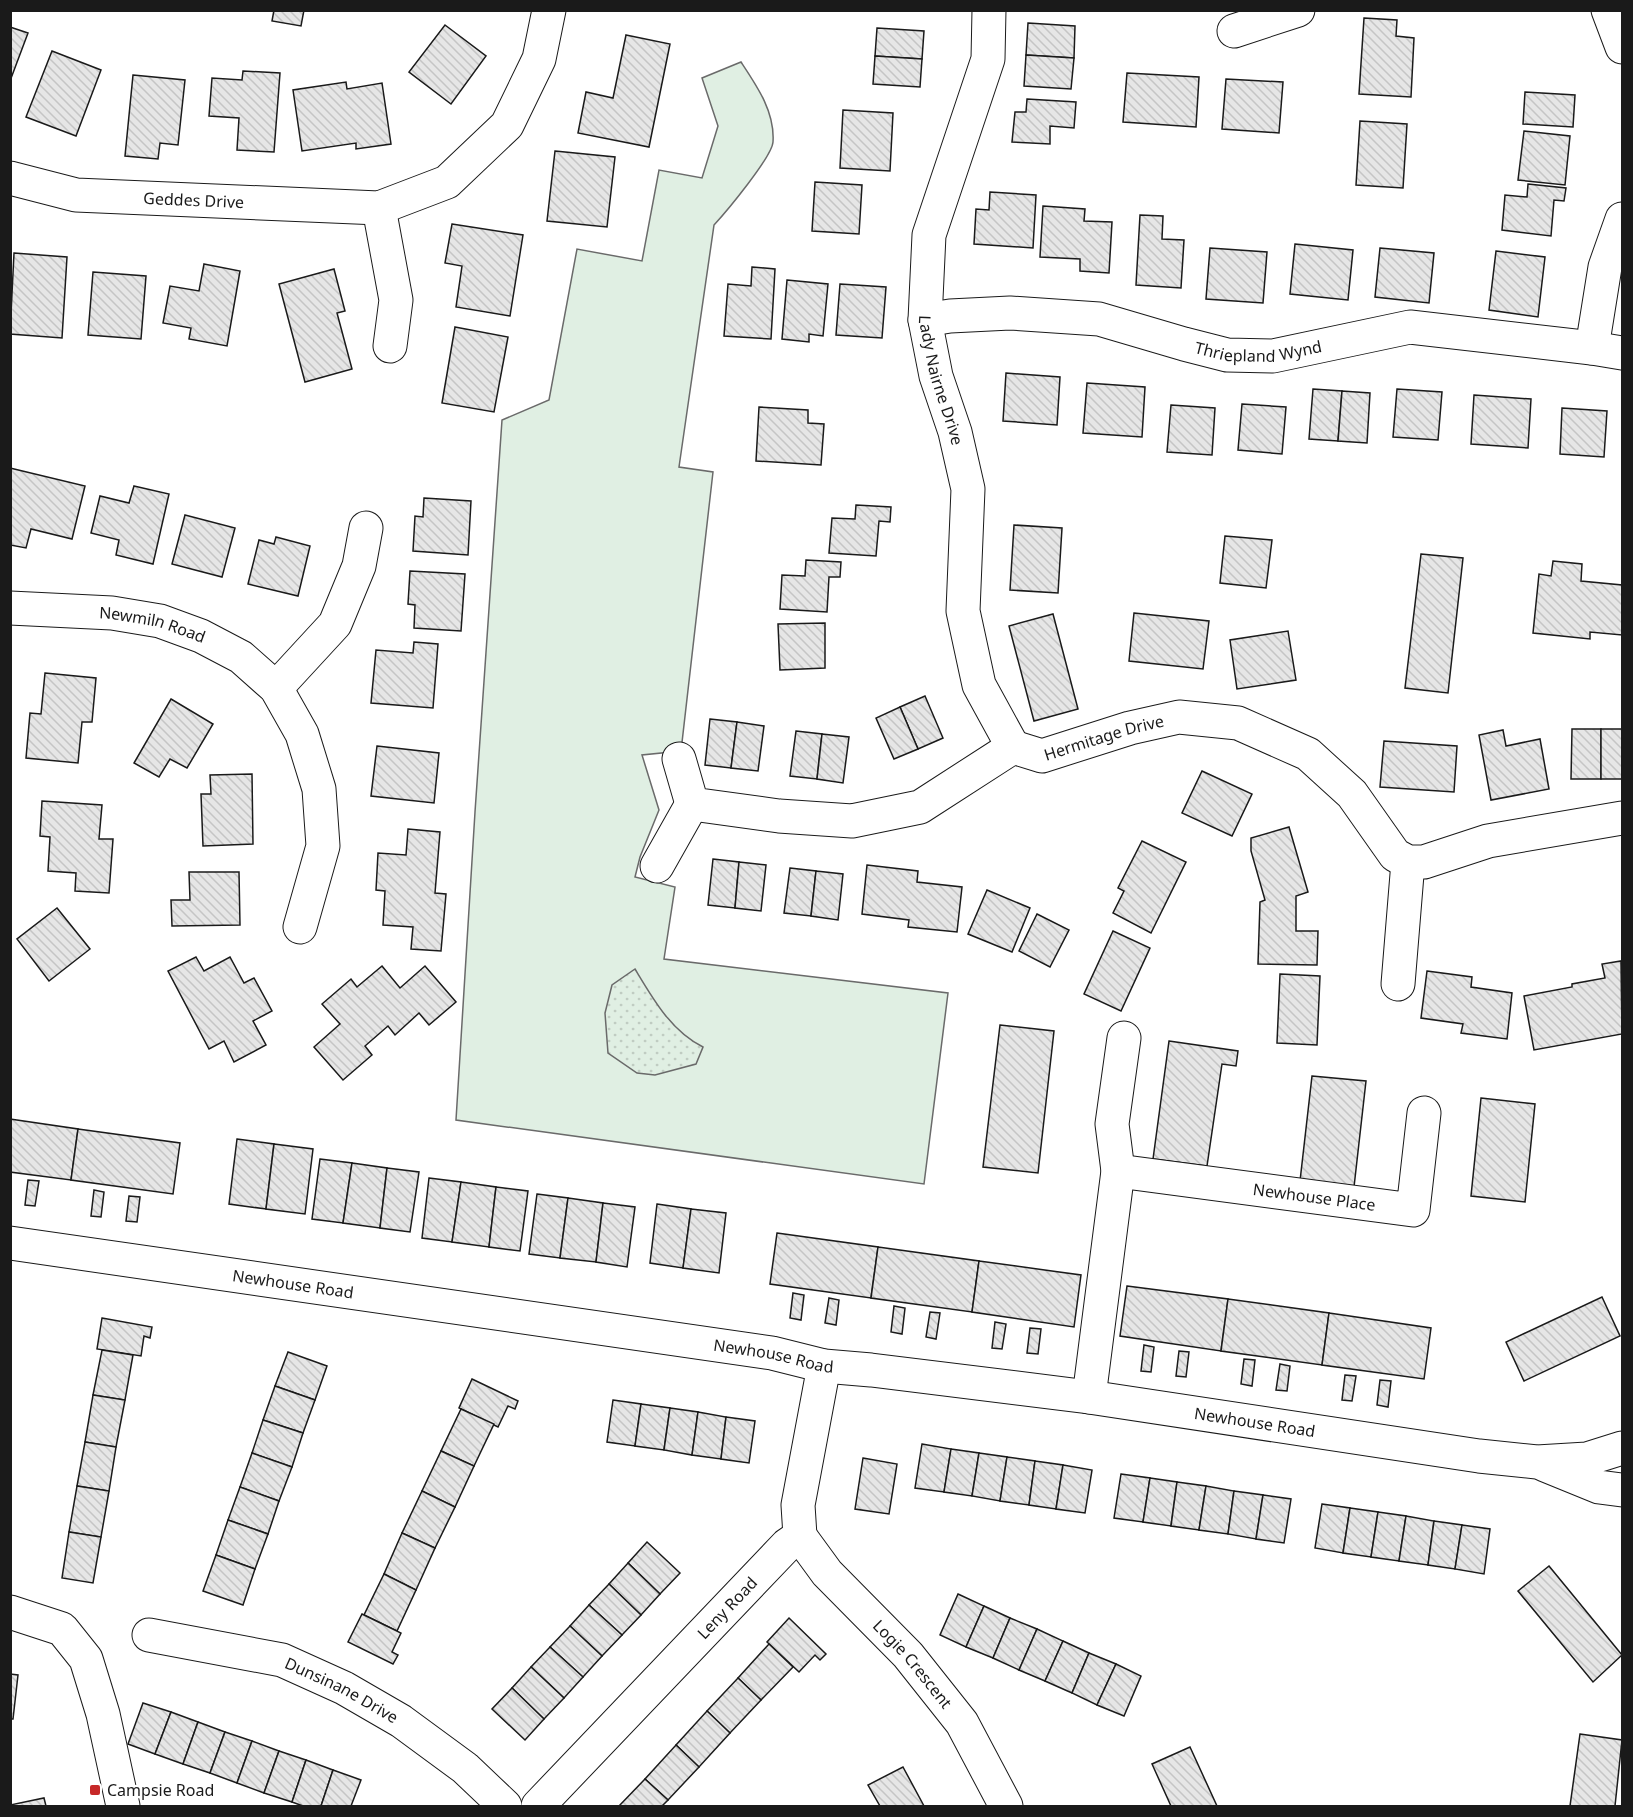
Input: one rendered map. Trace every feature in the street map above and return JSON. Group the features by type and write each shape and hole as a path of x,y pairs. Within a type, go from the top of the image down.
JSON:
{"street":[{"name":"Geddes Drive","path":"10,178 76,195 379,208 447,182 507,125 539,58 549,10"},
{"name":"Lady Nairne Drive","path":"989,10 988,59 929,236 925,320 936,376 955,432 968,489 963,611 979,685 1013,747"},
{"path":"1234,31 1298,10"},
{"path":"1608,10 1623,47"},
{"path":"379,208 396,300 390,346"},
{"name":"Thriepland Wynd","path":"925,320 950,315 1010,313 1099,319 1227,355 1273,356 1410,327 1607,350 1605,267 1623,219"},
{"path":"276,688 335,624 359,566 366,528"},
{"name":"Newmiln Road","path":"10,608 112,613 160,621 201,636 241,657 276,688 302,734 319,789 323,846 300,927"},
{"name":"Hermitage Drive","path":"1013,747 1042,756 1130,728 1179,717 1238,723 1308,754 1352,794 1395,855 1408,862"},
{"path":"692,804 780,816 852,821 920,807 1013,747"},
{"path":"657,866 692,804 679,759"},
{"path":"1398,984 1408,862 1424,862 1488,841 1559,827 1623,818"},
{"path":"1089,1397 1118,1171 1112,1124 1124,1038"},
{"name":"Newhouse Place","path":"1118,1171 1413,1210 1424,1113"},
{"name":"Newhouse Road","path":"10,1243 772,1353 824,1366 1089,1397 1479,1456 1537,1462 1587,1459 1623,1448"},
{"path":"800,1536 798,1504 824,1366"},
{"name":"Newhouse Road","path":"1537,1462 1599,1487 1623,1490"},
{"name":"Leny Road","path":"538,1806 787,1545 800,1536"},
{"name":"Logie Crescent","path":"800,1536 827,1573 908,1655 962,1723 1006,1806"},
{"path":"10,1612 62,1629 86,1659 103,1714 123,1806"},
{"name":"Dunsinane Drive","path":"149,1635 282,1660 344,1688 401,1721 465,1768 505,1806"}],"green space":[{"path":"741,62 759,90 768,110 773,142 757,171 714,225 679,467 713,472 681,751 642,755 659,810 640,857 635,877 675,887 664,959 948,993 924,1184 456,1120 502,420 549,400 577,249 642,261 659,170 702,178 718,126 702,78"},
{"path":"635,969 656,1003 672,1023 703,1047 696,1064 655,1075 637,1073 608,1053 605,1013 612,985"}],"building":[{"path":"274,10 304,10 301,26 272,21"},
{"path":"1364,18 1397,20 1396,36 1414,38 1411,97 1359,94"},
{"path":"1028,23 1075,26 1074,58 1026,55"},
{"path":"445,25 486,56 451,104 409,72"},
{"path":"10,27 28,33 10,81"},
{"path":"877,28 924,31 922,59 875,56"},
{"path":"626,35 670,44 649,147 578,133 586,92 613,98"},
{"path":"52,51 101,70 76,136 26,117"},
{"path":"1026,55 1074,58 1071,89 1024,86"},
{"path":"875,56 922,59 920,87 873,84"},
{"path":"243,71 280,73 274,152 237,150 239,118 209,116 212,78 242,80"},
{"path":"1127,73 1199,77 1196,127 1123,122"},
{"path":"133,75 185,80 178,145 160,143 158,159 125,156"},
{"path":"1226,79 1283,82 1279,133 1222,129"},
{"path":"346,82 347,89 382,83 391,144 356,149 356,143 302,151 293,90"},
{"path":"1525,92 1575,95 1573,127 1523,124"},
{"path":"1027,99 1076,102 1074,128 1050,126 1050,144 1012,142 1015,112 1026,112"},
{"path":"843,110 893,113 890,171 840,168"},
{"path":"1360,121 1407,124 1403,188 1356,185"},
{"path":"1524,131 1570,136 1565,185 1518,180"},
{"path":"555,151 615,157 607,227 547,221"},
{"path":"815,182 862,185 859,234 812,231"},
{"path":"1528,184 1566,188 1564,201 1554,200 1551,236 1502,230 1505,195 1527,197"},
{"path":"990,192 1036,195 1033,248 974,244 976,209 989,210"},
{"path":"1043,206 1085,209 1084,221 1112,222 1109,273 1080,271 1080,259 1040,257"},
{"path":"1140,215 1163,216 1162,239 1184,240 1181,288 1136,285"},
{"path":"452,224 523,235 510,316 456,307 462,266 445,263"},
{"path":"1295,244 1353,250 1348,300 1290,294"},
{"path":"1210,248 1267,252 1263,303 1206,299"},
{"path":"1380,248 1434,253 1429,303 1375,297"},
{"path":"1496,251 1545,257 1538,317 1489,310"},
{"path":"14,253 67,257 62,338 10,334"},
{"path":"204,264 240,271 227,346 189,339 191,328 163,323 170,286 199,291"},
{"path":"752,267 775,269 771,339 724,336 728,284 751,286"},
{"path":"334,269 345,311 337,313 352,369 305,382 279,284"},
{"path":"93,272 146,276 141,339 88,335"},
{"path":"787,280 828,284 823,336 809,334 809,342 782,339"},
{"path":"840,284 886,287 882,338 836,335"},
{"path":"455,327 508,337 494,412 442,403"},
{"path":"1006,373 1060,377 1057,425 1003,421"},
{"path":"1087,383 1145,387 1142,437 1083,433"},
{"path":"1313,389 1342,391 1338,441 1309,439"},
{"path":"1397,389 1442,392 1438,440 1393,437"},
{"path":"1342,391 1370,393 1367,443 1338,441"},
{"path":"1474,395 1531,399 1528,448 1471,444"},
{"path":"1242,404 1286,407 1282,454 1238,450"},
{"path":"1171,405 1215,408 1212,455 1167,452"},
{"path":"759,407 808,410 808,423 824,424 821,465 756,461"},
{"path":"1562,408 1607,411 1604,457 1560,454"},
{"path":"10,468 85,486 72,539 31,529 26,548 10,545"},
{"path":"134,486 169,494 153,564 116,555 119,540 91,533 100,496 129,503"},
{"path":"424,498 471,501 468,555 413,551 415,516 423,517"},
{"path":"856,505 891,507 890,522 879,521 876,556 829,553 832,518 855,519"},
{"path":"185,515 235,528 222,577 172,564"},
{"path":"1014,525 1062,528 1058,593 1010,590"},
{"path":"1225,536 1272,540 1266,588 1220,583"},
{"path":"276,537 310,546 298,596 248,584 259,540 274,544"},
{"path":"1421,554 1463,558 1448,693 1405,688"},
{"path":"806,560 841,562 840,577 829,577 827,612 780,609 782,575 805,576"},
{"path":"1553,561 1582,564 1581,581 1622,585 1622,635 1590,632 1590,639 1533,633 1539,574 1551,576"},
{"path":"410,571 465,574 461,631 414,628 415,605 408,604"},
{"path":"1134,613 1209,621 1203,669 1129,661"},
{"path":"1053,614 1078,709 1034,721 1009,626"},
{"path":"825,623 825,668 780,670 778,624"},
{"path":"1288,631 1296,680 1237,689 1230,640"},
{"path":"414,642 438,644 433,708 371,703 376,650 413,653"},
{"path":"45,673 96,678 92,722 82,722 78,763 26,758 30,713 41,714"},
{"path":"925,696 943,738 918,749 900,707"},
{"path":"171,699 213,724 187,768 170,759 159,777 134,763"},
{"path":"900,707 918,749 894,759 876,718"},
{"path":"710,719 737,722 731,768 705,765"},
{"path":"737,722 764,726 758,771 731,768"},
{"path":"1572,729 1601,729 1601,779 1571,779"},
{"path":"1601,729 1622,729 1622,779 1601,779"},
{"path":"1503,730 1506,746 1540,739 1549,789 1491,800 1479,735"},
{"path":"796,731 822,734 817,779 790,776"},
{"path":"822,734 849,737 843,783 817,779"},
{"path":"1384,741 1457,746 1454,792 1380,787"},
{"path":"377,746 439,753 434,803 371,796"},
{"path":"1202,771 1252,794 1232,836 1182,813"},
{"path":"252,774 253,844 203,846 201,794 211,794 210,775"},
{"path":"42,801 102,805 99,839 113,839 109,893 75,891 76,873 48,871 50,837 40,836"},
{"path":"1289,827 1308,892 1296,896 1296,931 1318,931 1317,965 1258,964 1260,902 1265,900 1251,851 1251,838"},
{"path":"408,829 440,832 435,893 446,894 441,951 411,949 413,927 383,925 385,891 376,890 378,853 406,855"},
{"path":"1142,841 1186,862 1151,933 1113,913 1124,891 1118,888"},
{"path":"713,859 739,862 735,908 708,905"},
{"path":"739,862 766,865 761,911 735,908"},
{"path":"867,865 918,871 917,882 962,887 957,932 908,927 909,920 862,914"},
{"path":"790,868 816,871 811,916 784,913"},
{"path":"816,871 843,874 838,920 811,916"},
{"path":"189,872 239,872 240,925 172,926 171,900 190,900"},
{"path":"987,890 1030,908 1012,952 968,934"},
{"path":"57,908 90,949 49,981 17,939"},
{"path":"1037,914 1069,930 1050,967 1019,951"},
{"path":"1113,931 1150,948 1121,1011 1084,994"},
{"path":"196,957 204,971 230,957 244,983 254,978 272,1011 253,1021 266,1045 234,1062 224,1041 209,1049 168,971"},
{"path":"1621,961 1622,1034 1534,1050 1524,996 1605,978 1602,964"},
{"path":"382,966 400,988 425,966 456,1002 429,1025 419,1013 395,1035 388,1026 365,1046 372,1055 343,1080 314,1047 340,1024 322,1004 351,979 357,987"},
{"path":"1427,971 1472,977 1471,987 1512,993 1507,1039 1461,1033 1463,1024 1421,1018"},
{"path":"1280,974 1320,976 1317,1045 1277,1043"},
{"path":"1000,1025 1054,1031 1038,1173 983,1167"},
{"path":"1169,1041 1238,1051 1236,1066 1222,1064 1207,1166 1153,1159"},
{"path":"1312,1076 1366,1081 1354,1187 1300,1181"},
{"path":"1481,1098 1535,1104 1525,1202 1471,1196"},
{"path":"10,1119 78,1129 71,1180 10,1172"},
{"path":"78,1129 180,1143 173,1194 71,1180"},
{"path":"237,1139 274,1144 266,1209 229,1204"},
{"path":"274,1144 313,1149 305,1214 266,1209"},
{"path":"320,1159 352,1163 343,1223 312,1219"},
{"path":"352,1163 387,1168 380,1228 343,1223"},
{"path":"387,1168 419,1172 410,1232 380,1228"},
{"path":"429,1178 461,1182 452,1242 422,1238"},
{"path":"28,1180 39,1181 35,1206 25,1205"},
{"path":"461,1182 496,1187 489,1247 452,1242"},
{"path":"496,1187 528,1191 520,1251 489,1247"},
{"path":"94,1190 104,1192 101,1217 91,1216"},
{"path":"537,1194 568,1198 560,1258 529,1254"},
{"path":"129,1196 140,1197 137,1222 126,1221"},
{"path":"568,1198 603,1203 596,1262 560,1258"},
{"path":"603,1203 635,1207 627,1267 596,1262"},
{"path":"657,1204 691,1209 683,1268 650,1263"},
{"path":"691,1209 726,1213 719,1273 683,1268"},
{"path":"777,1233 878,1247 871,1298 770,1284"},
{"path":"878,1247 979,1261 972,1312 871,1298"},
{"path":"979,1261 1081,1275 1074,1327 972,1312"},
{"path":"1127,1286 1228,1299 1221,1351 1120,1336"},
{"path":"793,1293 804,1295 801,1320 790,1318"},
{"path":"1602,1297 1620,1336 1524,1381 1506,1342"},
{"path":"829,1298 839,1300 836,1325 825,1323"},
{"path":"1228,1299 1329,1313 1322,1365 1221,1351"},
{"path":"894,1306 905,1308 902,1334 891,1332"},
{"path":"930,1312 940,1313 936,1339 926,1337"},
{"path":"1329,1313 1431,1328 1424,1379 1322,1365"},
{"path":"102,1318 152,1327 150,1338 144,1336 141,1356 97,1349"},
{"path":"995,1322 1006,1324 1002,1349 992,1348"},
{"path":"1030,1328 1041,1329 1038,1354 1027,1353"},
{"path":"1144,1345 1154,1347 1151,1372 1141,1371"},
{"path":"102,1350 133,1355 125,1400 93,1395"},
{"path":"1179,1351 1189,1352 1186,1377 1176,1376"},
{"path":"288,1352 327,1366 315,1400 275,1386"},
{"path":"1244,1359 1255,1360 1252,1386 1241,1384"},
{"path":"1280,1364 1290,1366 1287,1391 1276,1390"},
{"path":"1345,1375 1356,1376 1352,1401 1342,1400"},
{"path":"472,1379 518,1401 515,1409 508,1406 498,1427 459,1408"},
{"path":"1380,1380 1391,1381 1388,1407 1377,1405"},
{"path":"275,1386 315,1400 303,1433 263,1420"},
{"path":"93,1395 125,1400 116,1447 85,1442"},
{"path":"613,1400 641,1404 635,1446 607,1442"},
{"path":"641,1404 670,1408 664,1450 635,1446"},
{"path":"670,1408 698,1412 692,1455 664,1450"},
{"path":"461,1409 494,1424 474,1466 441,1451"},
{"path":"698,1412 726,1417 721,1459 692,1455"},
{"path":"726,1417 755,1421 749,1463 721,1459"},
{"path":"263,1420 303,1433 292,1467 252,1453"},
{"path":"85,1442 116,1447 109,1491 77,1486"},
{"path":"922,1444 951,1449 944,1492 915,1488"},
{"path":"951,1449 979,1453 972,1496 944,1492"},
{"path":"441,1451 474,1466 455,1507 422,1491"},
{"path":"252,1453 292,1467 279,1501 240,1487"},
{"path":"979,1453 1007,1457 1000,1501 972,1496"},
{"path":"1007,1457 1035,1461 1029,1505 1000,1501"},
{"path":"863,1458 897,1464 889,1514 855,1509"},
{"path":"1035,1461 1063,1465 1056,1509 1029,1505"},
{"path":"1063,1465 1092,1470 1085,1513 1056,1509"},
{"path":"1121,1474 1150,1478 1143,1522 1114,1518"},
{"path":"1150,1478 1177,1482 1171,1526 1143,1522"},
{"path":"1177,1482 1206,1486 1199,1530 1171,1526"},
{"path":"77,1486 109,1491 101,1537 69,1532"},
{"path":"1206,1486 1234,1491 1228,1534 1199,1530"},
{"path":"240,1487 279,1501 268,1534 228,1520"},
{"path":"422,1491 455,1507 435,1548 402,1533"},
{"path":"1234,1491 1263,1495 1256,1539 1228,1534"},
{"path":"1263,1495 1291,1499 1284,1543 1256,1539"},
{"path":"1322,1504 1350,1508 1343,1553 1315,1548"},
{"path":"1350,1508 1378,1512 1371,1557 1343,1553"},
{"path":"1378,1512 1406,1516 1399,1561 1371,1557"},
{"path":"1406,1516 1434,1521 1428,1565 1399,1561"},
{"path":"228,1520 268,1534 255,1569 216,1555"},
{"path":"1434,1521 1462,1525 1455,1569 1428,1565"},
{"path":"1462,1525 1490,1529 1484,1574 1455,1569"},
{"path":"69,1532 101,1537 93,1583 62,1578"},
{"path":"402,1533 435,1548 416,1590 384,1574"},
{"path":"647,1542 680,1573 660,1594 628,1563"},
{"path":"216,1555 255,1569 243,1605 203,1591"},
{"path":"628,1563 660,1594 641,1615 609,1584"},
{"path":"1549,1566 1622,1655 1593,1682 1518,1591"},
{"path":"384,1574 416,1590 397,1631 364,1615"},
{"path":"609,1584 641,1615 622,1635 589,1605"},
{"path":"958,1594 984,1606 966,1647 940,1635"},
{"path":"589,1605 622,1635 602,1656 570,1626"},
{"path":"984,1606 1010,1618 993,1658 966,1647"},
{"path":"362,1614 401,1633 392,1652 398,1655 393,1664 348,1642"},
{"path":"789,1618 826,1654 820,1660 815,1655 799,1672 767,1642"},
{"path":"1010,1618 1037,1629 1019,1670 993,1658"},
{"path":"570,1626 602,1656 583,1677 550,1647"},
{"path":"1037,1629 1063,1641 1045,1681 1019,1670"},
{"path":"1063,1641 1089,1653 1072,1693 1045,1681"},
{"path":"769,1644 793,1667 761,1700 738,1678"},
{"path":"550,1647 583,1677 564,1698 531,1667"},
{"path":"1089,1653 1116,1664 1097,1705 1072,1693"},
{"path":"1116,1664 1141,1676 1124,1716 1097,1705"},
{"path":"531,1667 564,1698 544,1719 512,1688"},
{"path":"10,1674 18,1675 13,1719 10,1719"},
{"path":"738,1678 761,1700 730,1733 707,1711"},
{"path":"512,1688 544,1719 525,1740 492,1709"},
{"path":"143,1703 171,1712 155,1754 128,1744"},
{"path":"707,1711 730,1733 699,1767 676,1745"},
{"path":"171,1712 198,1722 183,1764 155,1754"},
{"path":"198,1722 225,1732 210,1773 183,1764"},
{"path":"225,1732 252,1741 237,1783 210,1773"},
{"path":"1580,1734 1622,1740 1615,1806 1570,1806"},
{"path":"252,1741 279,1751 264,1793 237,1783"},
{"path":"676,1745 699,1767 668,1800 645,1779"},
{"path":"1190,1747 1217,1806 1171,1806 1152,1764"},
{"path":"279,1751 306,1760 292,1802 264,1793"},
{"path":"306,1760 333,1770 321,1806 303,1806 292,1802"},
{"path":"903,1767 924,1806 880,1806 868,1785"},
{"path":"333,1770 361,1780 351,1806 321,1806"},
{"path":"645,1779 668,1800 662,1806 619,1806"},
{"path":"44,1798 46,1806 10,1806 10,1805"}],"place":[{"name":"Campsie Road","path":"95,1790"}]}
